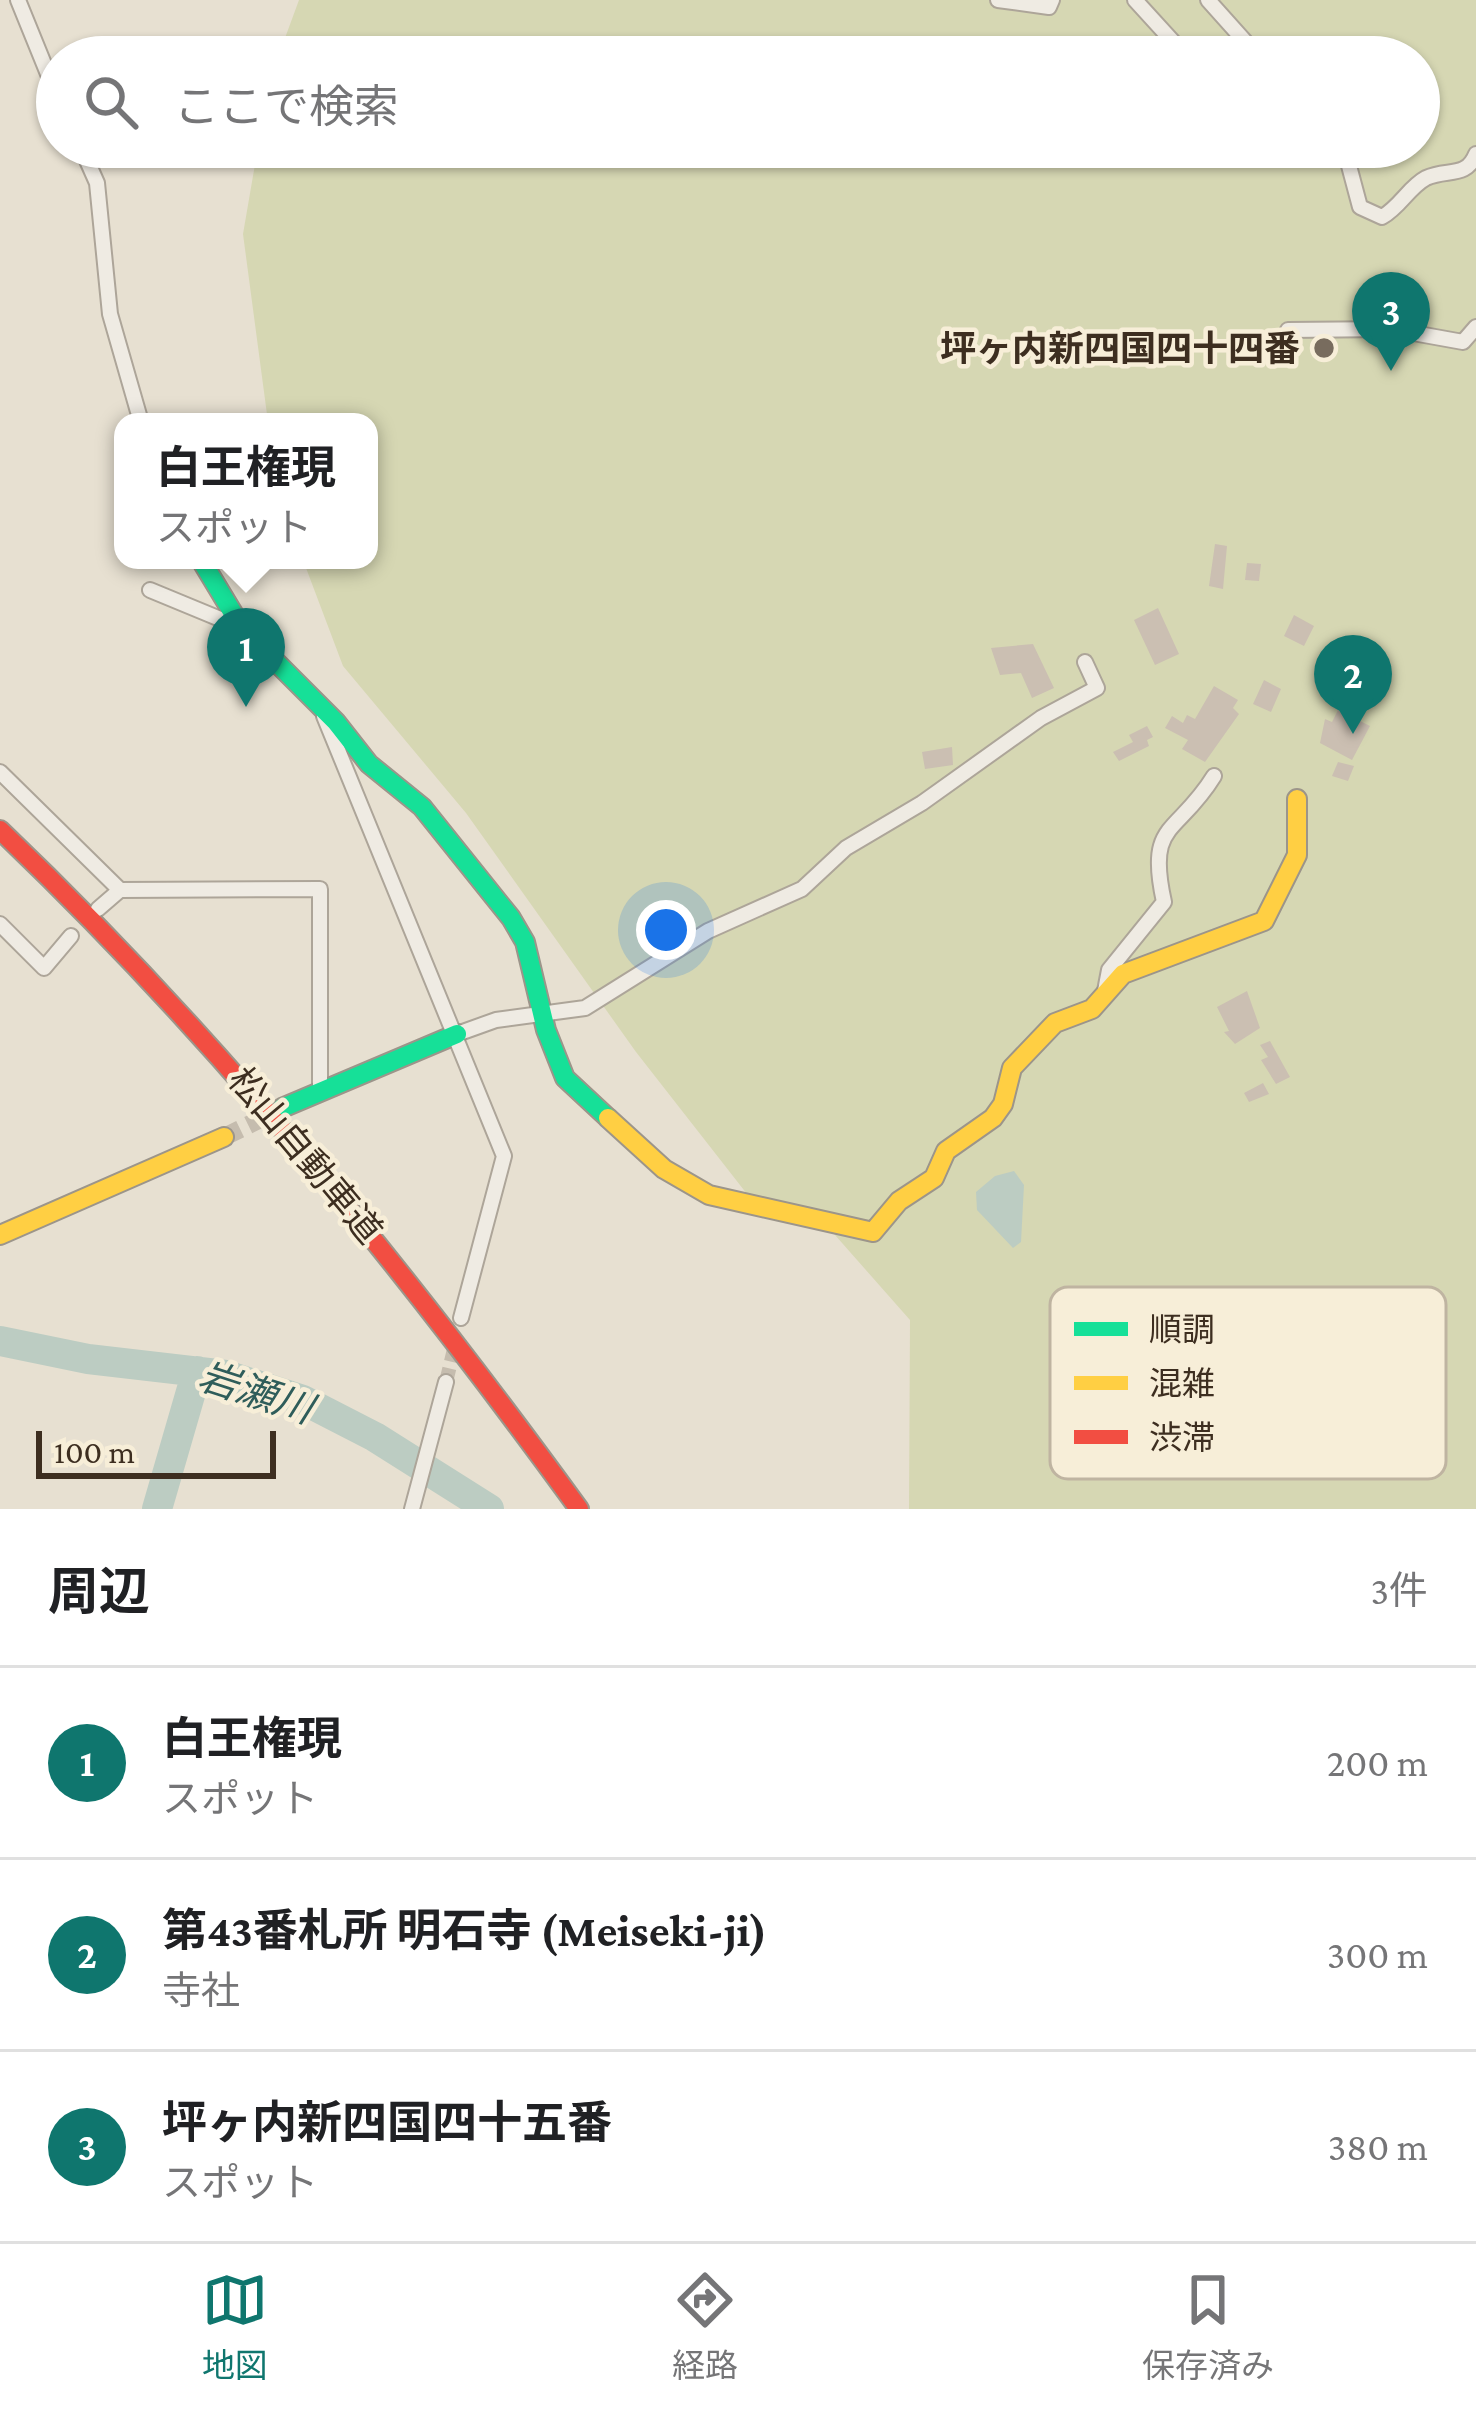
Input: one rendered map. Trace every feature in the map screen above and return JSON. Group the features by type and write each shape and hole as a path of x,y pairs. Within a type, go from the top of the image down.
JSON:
{"main road":[{"path":"206,569 242,628 321,707 369,764 422,807 512,918 525,942 546,1013 546,1030 565,1078 664,1169 709,1195 873,1232 899,1201 934,1178 946,1151 993,1118 1003,1104 1012,1068 1055,1022 1092,1009 1124,974 1264,920 1297,855 1297,799"},
{"name":"松山自動車道","path":"0,830 115,939 271,1111 375,1235 523,1443 563,1509"},
{"name":"松山自動車道","path":"0,847 95,940 230,1086 579,1509"},
{"path":"282,1108 457,1034"},
{"path":"0,1235 224,1137"}],"street":[{"path":"18,0 36,44"},
{"path":"998,0 1022,7 1049,7 1052,0"},
{"path":"1135,0 1168,36"},
{"path":"1208,0 1240,36"},
{"path":"1350,168 1360,207 1382,217 1420,181 1460,173 1472,166 1476,154"},
{"path":"90,168 97,183 110,314 138,413"},
{"path":"1288,330 1355,326 1463,342 1476,328"},
{"path":"150,590 242,628"},
{"path":"457,1034 496,1020 585,1008 708,931 802,889 846,848 922,803 1041,718 1097,688 1085,662"},
{"path":"321,707 504,1156 461,1318"},
{"path":"0,772 120,890"},
{"path":"1104,996 1109,970 1165,902 1156,866 1164,832 1198,802 1214,776"},
{"path":"98,909 120,890 320,889 320,1090"},
{"path":"0,924 44,968 71,936"},
{"path":"413,1505 446,1382"}],"green space":[{"path":"299,0 1476,0 1476,1509 909,1509 910,1320 820,1218 747,1194 636,1052 466,813 343,666 306,569 378,569 378,413 267,413 243,234 254,168 1440,168 1440,36 286,36"}],"shaded area":[{"path":"1014,1171 1024,1185 1021,1242 1013,1248 977,1210 976,1192 995,1176"}],"building":[{"path":"1215,544 1227,546 1223,589 1209,586"},
{"path":"1247,563 1261,564 1259,581 1245,580"},
{"path":"1158,608 1179,654 1155,665 1134,620"},
{"path":"1294,615 1314,626 1304,646 1284,636"},
{"path":"1033,644 1054,688 1032,698 1021,673 1000,675 991,648"},
{"path":"1264,680 1281,689 1271,712 1253,704"},
{"path":"1214,686 1238,700 1233,708 1239,714 1205,762 1182,749 1188,740 1165,728 1172,716 1183,723 1187,715 1195,719"},
{"path":"1338,710 1370,726 1352,760 1320,743 1325,719 1332,722"},
{"path":"1147,726 1153,737 1147,740 1149,746 1119,761 1113,752 1133,742 1129,735"},
{"path":"952,747 953,765 925,769 922,752"},
{"path":"1338,762 1354,766 1348,781 1332,776"},
{"path":"1247,991 1260,1028 1235,1044 1224,1032 1229,1031 1217,1007"},
{"path":"1270,1041 1290,1077 1276,1084 1261,1060 1268,1057 1260,1045"},
{"path":"1263,1083 1269,1094 1249,1102 1244,1093"}],"waterway":[{"name":"岩瀬川","path":"0,1341 88,1359 226,1375 303,1400 375,1437 489,1509"},
{"path":"157,1509 197,1371"}],"tunnel":[{"path":"224,1137 279,1110"},
{"path":"446,1382 456,1341"}],"traffic: fast":[{"path":"206,569 242,628 336,722 369,764 422,807 511,918 525,942 546,1030 565,1078 608,1118"},
{"path":"282,1108 457,1034"}],"traffic: slow":[{"path":"608,1118 664,1169 709,1195 873,1232 899,1201 934,1178 946,1151 993,1118 1003,1104 1012,1068 1055,1023 1092,1009 1123,974 1264,921 1297,855 1297,799"},
{"path":"0,1235 224,1137"}],"traffic: jam":[{"path":"0,830 157,989 305,1156 445,1330 579,1509"}],"place":[{"name":"坪ヶ内新四国四十四番","path":"1324,348"},
{"name":"坪ヶ内新四国四十五番","path":"1391,371"},
{"name":"白王権現","path":"246,707"},
{"name":"第43番札所 明石寺 (Meiseki-ji)","path":"1353,734"}]}
